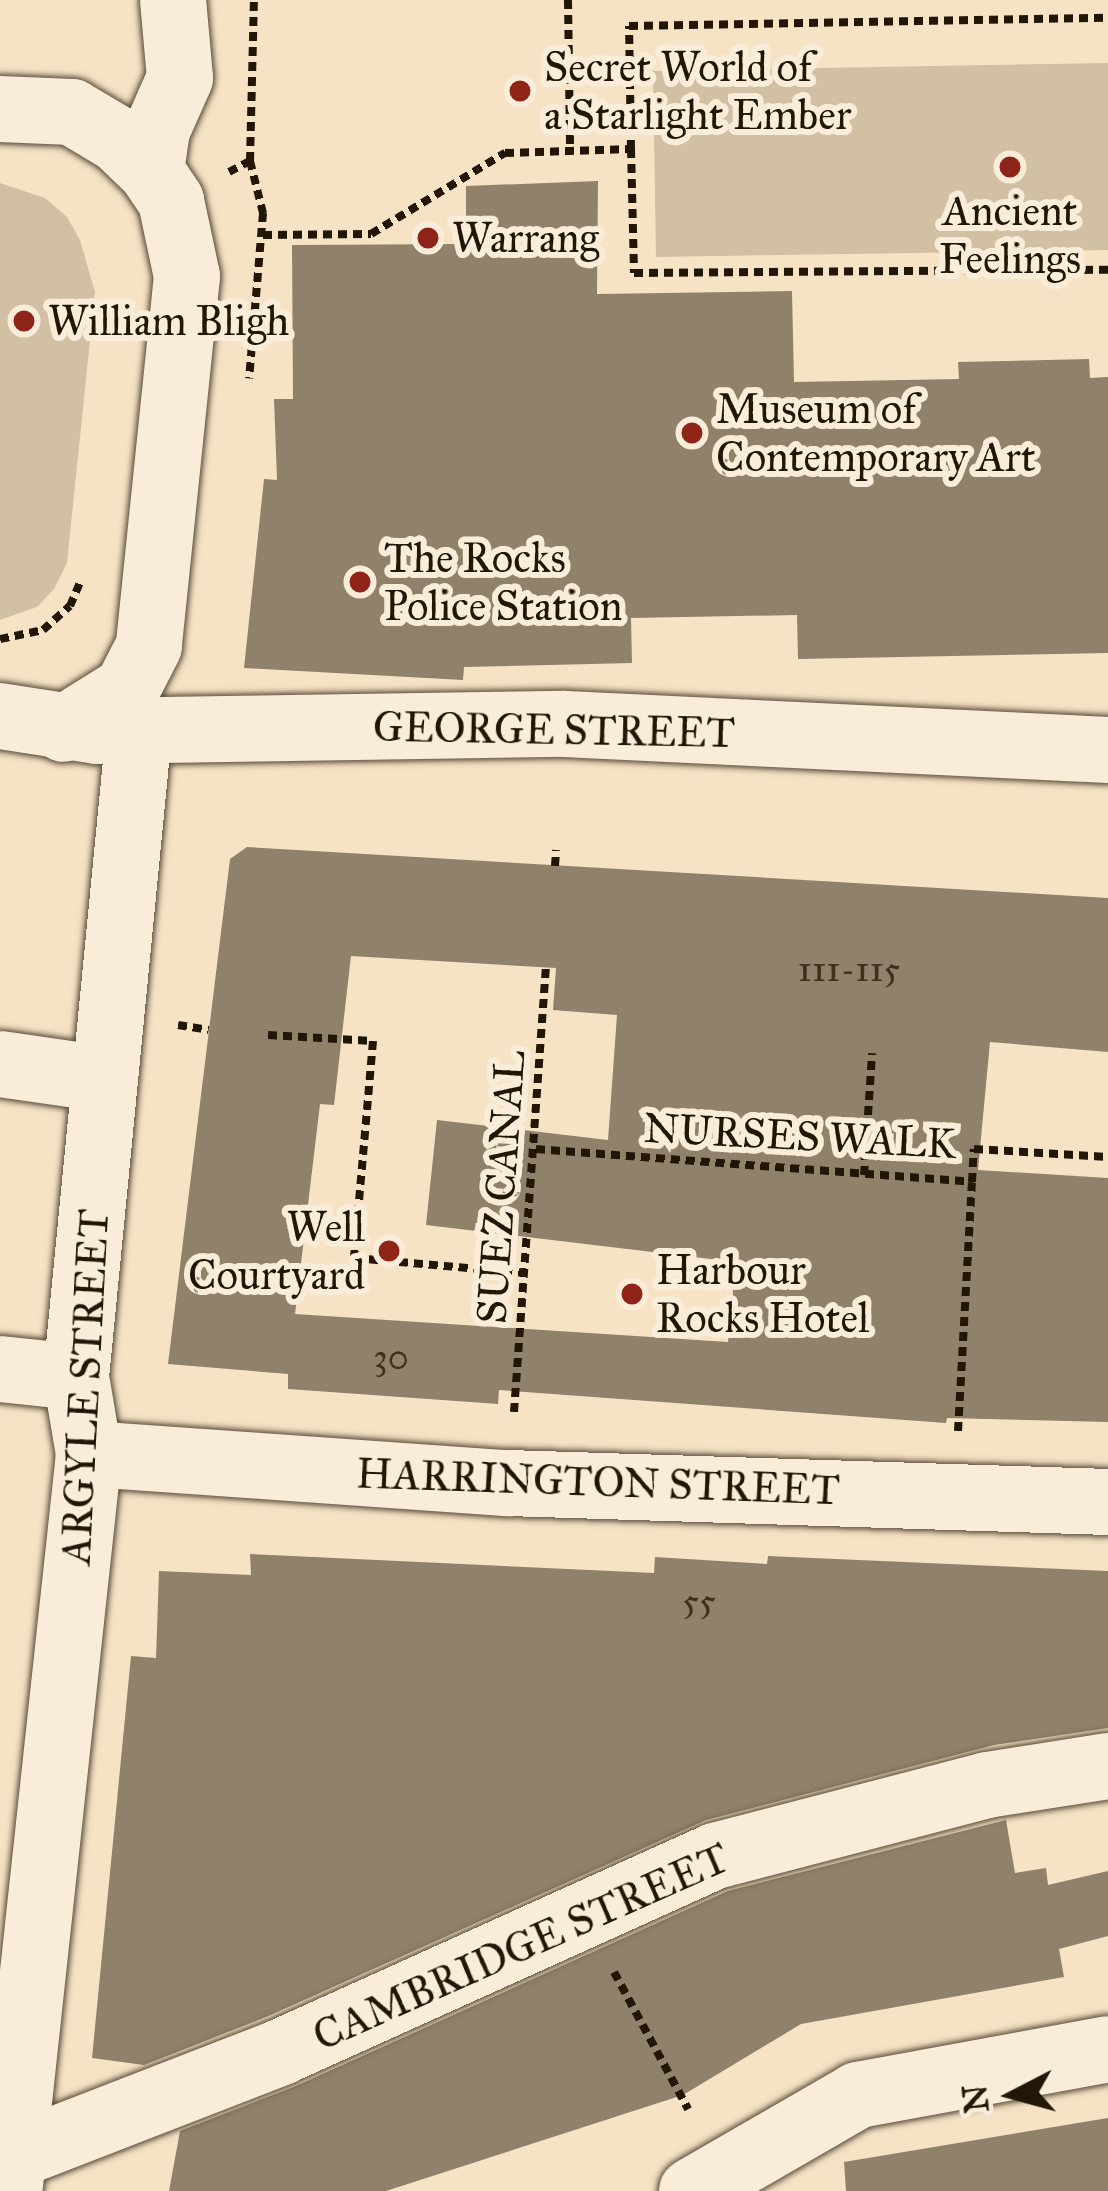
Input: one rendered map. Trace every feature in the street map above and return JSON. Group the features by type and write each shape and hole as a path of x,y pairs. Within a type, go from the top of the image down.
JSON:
{"street":[{"path":"151,171 157,130 180,78 173,0"},
{"path":"0,109 72,112 119,140 151,171 170,201 187,276 149,646 127,689 63,729"},
{"name":"GEORGE STREET","path":"0,716 63,729 565,724 1108,750"},
{"name":"ARGYLE STREET","path":"13,2170 89,1454 76,1377 139,731"},
{"path":"0,1064 104,1079"},
{"path":"0,1369 76,1377"},
{"name":"HARRINGTON STREET","path":"89,1454 508,1483 1108,1502"},
{"name":"CAMBRIDGE STREET","path":"13,2170 716,1856 986,1785 1108,1766"},
{"path":"692,2191 858,2096 1108,2048"}],"path":[{"path":"568,0 570,150"},
{"path":"1108,18 629,26 634,273 1108,270"},
{"path":"263,235 371,234 505,153 631,148"},
{"path":"228,172 250,161 263,235 248,394"},
{"path":"0,639 43,630 70,606 80,583"},
{"path":"555,866 556,850"},
{"name":"SUEZ CANAL","path":"514,1412 546,968"},
{"path":"268,1035 373,1041 354,1258 525,1273"},
{"path":"864,1175 872,1053"},
{"name":"NURSES WALK","path":"536,1150 971,1182 974,1149 1108,1157"},
{"path":"958,1433 971,1182"},
{"path":"584,1918 688,2109"}],"shaded area":[{"path":"1108,63 1108,250 656,257 653,71"},
{"path":"0,183 45,198 67,217 80,240 95,292 67,563 54,589 37,607 0,620"}],"building":[{"name":"Museum of Contemporary Art","path":"598,181 597,294 792,291 794,382 959,379 958,362 1089,359 1090,378 1108,377 1108,653 798,659 797,615 631,618 632,663 464,667 463,680 244,668 264,479 277,480 274,399 293,399 292,245 466,244 466,186"},
{"path":"247,847 1108,898 1108,1052 990,1042 978,1170 1108,1178 1108,1422 947,1418 946,1423 499,1390 498,1404 288,1389 288,1374 168,1364 230,859","holes":["351,956 556,968 553,1010 617,1015 608,1140 437,1120 426,1225 736,1262 728,1342 295,1314 320,1104 334,1105"]},
{"path":"250,1554 654,1573 655,1557 767,1564 768,1556 1108,1571 1108,1728 994,1745 706,1820 266,2017 144,2065 92,2058 131,1656 156,1658 159,1571 251,1575"},
{"path":"1006,1820 1015,1873 1046,1868 1048,1885 1108,1871 1108,1936 1059,1949 1064,1977 801,2024 683,2095 386,2191 169,2191 180,2131 296,2086 728,1891"},
{"path":"1108,2118 1108,2191 846,2191 844,2162"}],"place":[{"name":"Secret World of a Starlight Ember","path":"520,91"},
{"name":"Ancient Feelings","path":"1010,167"},
{"name":"Warrang","path":"428,238"},
{"name":"William Bligh","path":"24,321"},
{"name":"Museum of Contemporary Art","path":"692,433"},
{"name":"The Rocks Police Station","path":"360,582"},
{"name":"Well Courtyard","path":"389,1251"},
{"name":"Harbour Rocks Hotel","path":"632,1294"}]}
